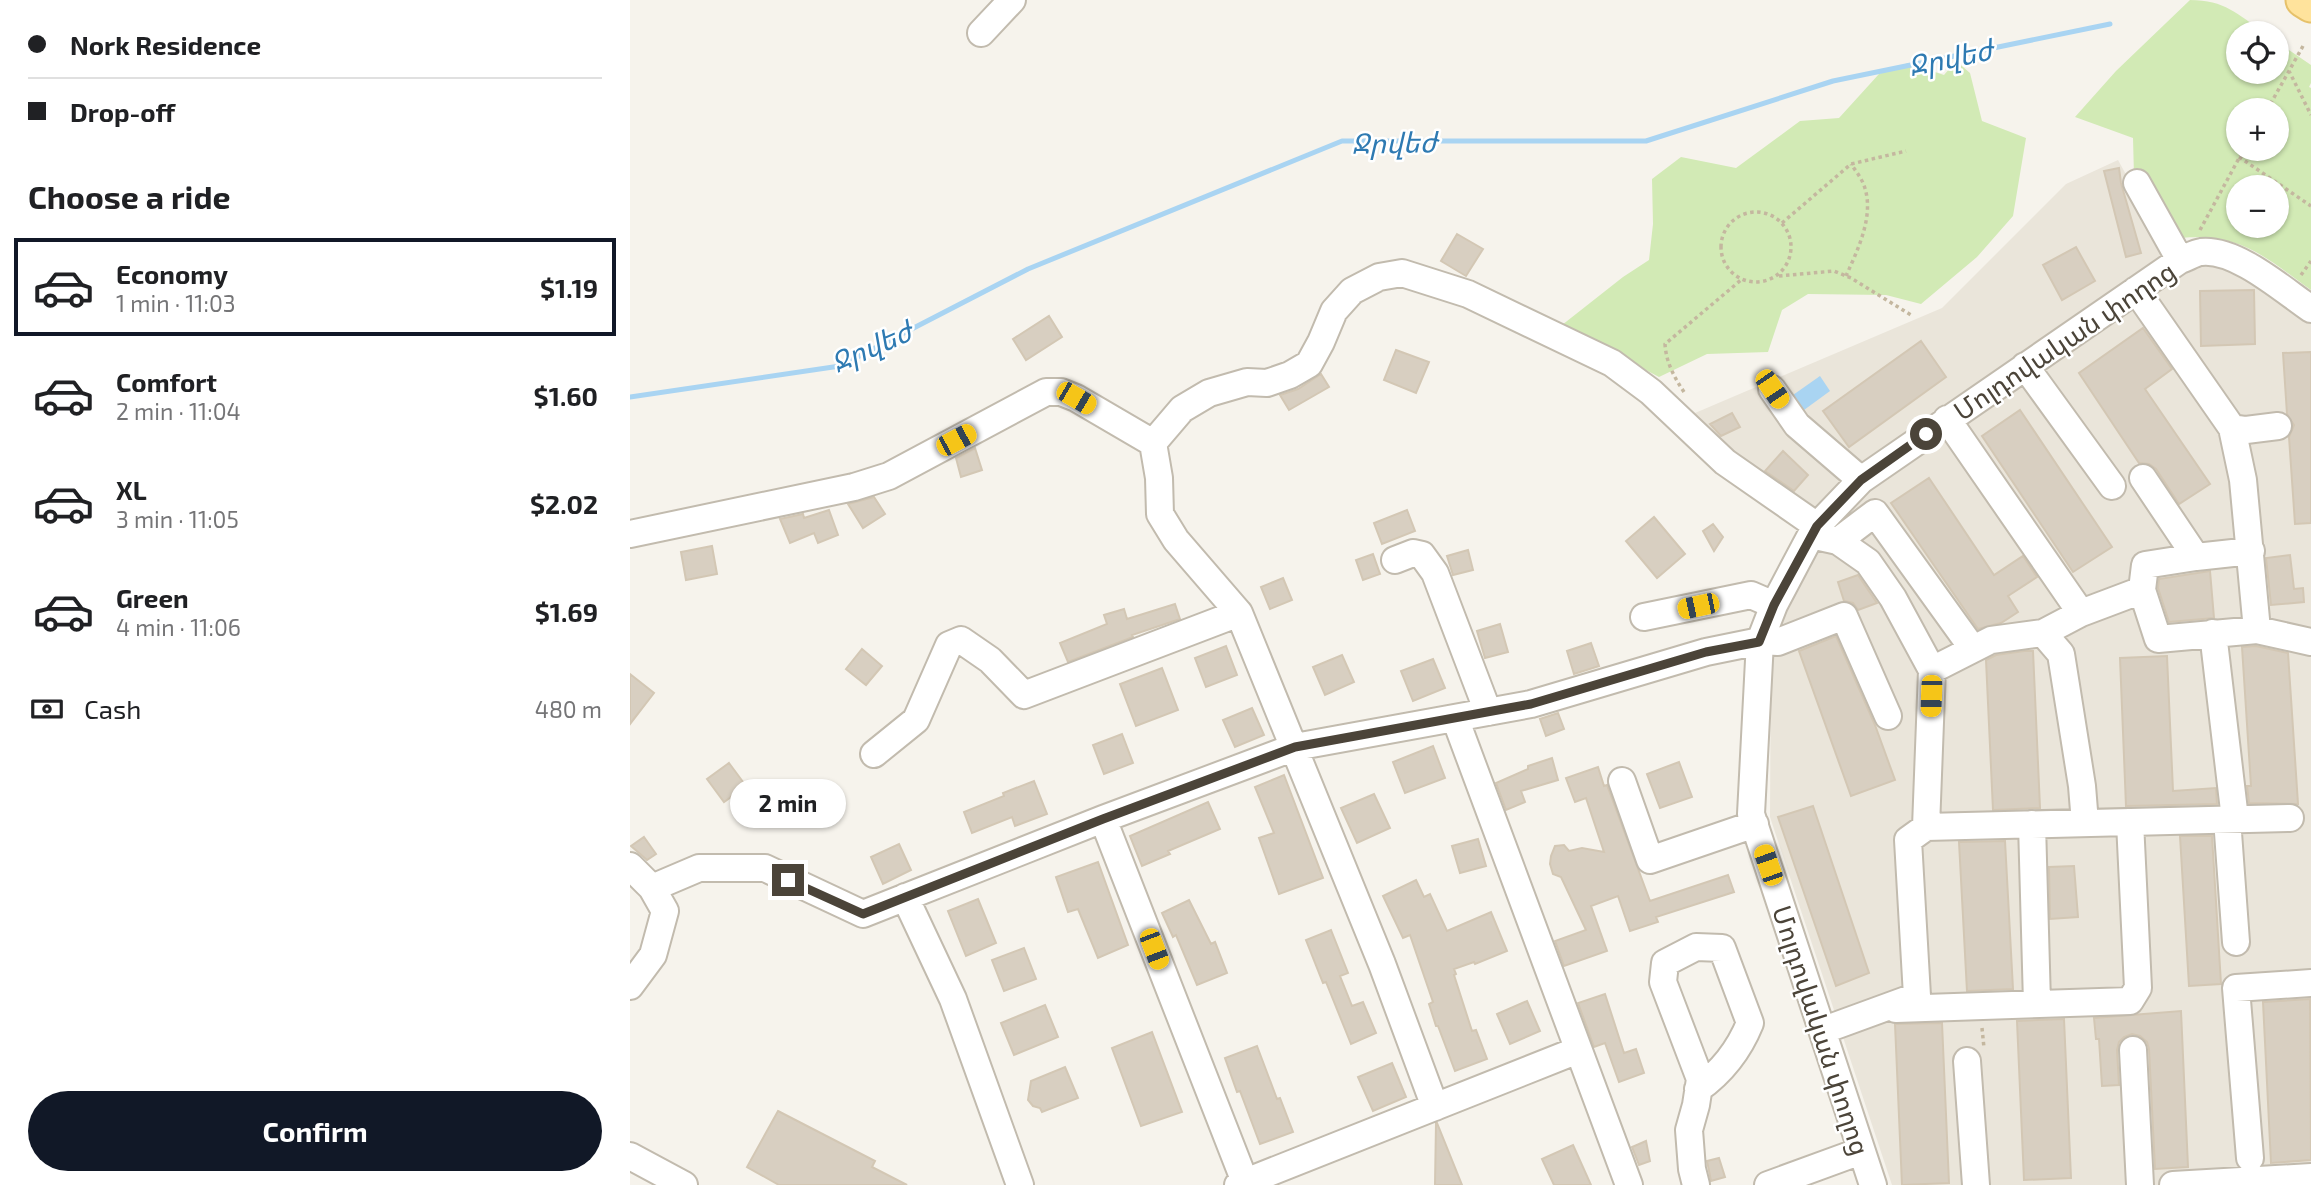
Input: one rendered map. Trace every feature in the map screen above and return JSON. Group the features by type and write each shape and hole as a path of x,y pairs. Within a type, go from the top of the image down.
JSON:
{"main road":[{"path":"2303,0 2311,5"}],"street":[{"path":"981,33 1012,0"},
{"path":"2137,183 2187,250"},
{"name":"Մոլդովական փողոց","path":"1873,1185 1751,814 1759,642 1774,605 1814,530 1861,480 2136,290 2187,250 2226,255 2257,272 2311,309"},
{"path":"1153,443 1182,409 1209,393 1247,382 1267,383 1290,375 1309,364 1334,311 1352,291 1380,277 1402,273 1468,294 1612,363 1651,392 1725,462 1814,530 1838,541 1868,562 1893,597 1932,670 1926,827"},
{"path":"2136,290 2232,428 2244,480 2257,630"},
{"path":"2025,366 2112,486"},
{"path":"1772,389 1797,425 1861,480"},
{"path":"631,538 854,487 889,476 1046,392 1061,392 1076,398 1153,443 1159,478 1160,514 1176,540 1239,613 1382,964 1434,1107"},
{"path":"1947,419 2081,612"},
{"path":"2232,428 2246,430 2278,426"},
{"path":"2143,478 2196,556"},
{"path":"1838,541 1875,513 1973,649"},
{"path":"2251,551 2196,556 2145,565 2142,590 2158,639 2257,630 2311,642"},
{"path":"1395,560 1413,553 1422,555 1435,573 1488,712"},
{"path":"1932,670 1991,640 2043,633 2081,612 2142,590"},
{"path":"1644,617 1751,595 1774,605"},
{"path":"874,754 916,720 949,645 961,639 990,660 1024,695 1239,613"},
{"path":"652,888 699,869 765,868 863,914 1295,747 1531,704 1706,652 1759,642 1778,642 1844,616 1888,716"},
{"path":"2043,633 2061,654 2082,786 2085,823"},
{"path":"2214,633 2231,819 2236,942"},
{"path":"1455,718 1629,1185"},
{"path":"1622,781 1650,860 1755,824"},
{"path":"1824,1030 1917,996 1908,839 1926,827 2290,818"},
{"path":"1103,819 1242,1184 1578,1050"},
{"path":"1880,1010 2130,1001 2138,988 2130,822"},
{"path":"2032,824 2037,1003"},
{"path":"630,866 652,888 665,911 653,955 630,986"},
{"path":"905,897 953,999 1020,1185"},
{"path":"1696,1185 1689,1130 1700,1079 1663,982 1665,963 1696,947 1722,948 1750,1023 1740,1046 1711,1079 1698,1089"},
{"path":"2250,1158 2236,988 2311,983"},
{"path":"2133,1050 2140,1185"},
{"path":"1967,1061 1976,1185"},
{"path":"1768,1185 1861,1152"},
{"path":"630,1156 684,1185"},
{"path":"2184,1184 2311,1178"}],"path":[{"path":"2303,46 2289,71 2311,115"},
{"path":"1782,223 1851,164 1906,151"},
{"path":"2187,250 2237,161"},
{"path":"2245,161 2309,203"},
{"path":"1846,276 1858,250 1866,217 1864,185 1851,164"},
{"path":"1752,212 1774,216 1782,223 1792,244 1785,268 1777,276 1765,282 1753,283 1741,280 1731,273 1721,252 1721,241 1731,221 1752,212"},
{"path":"2300,277 2311,261"},
{"path":"1777,276 1834,271 1912,315"},
{"path":"1684,423 1696,409 1674,377 1665,355 1665,344 1741,280"},
{"path":"1967,1061 1984,1048 1981,1005"}],"shaded area":[{"path":"2118,160 2167,249 2231,264 2311,319 2311,1185 1892,1185 1770,817 1771,647 1824,523 1750,479 1695,413 1942,308 2066,184"}],"green space":[{"path":"2190,0 2222,5 2248,21 2226,21 2226,84 2289,84 2289,50 2311,65 2311,290 2262,255 2231,242 2214,238 2170,239 2134,176 2133,138 2075,117 2116,71"},
{"path":"1956,61 1970,73 1982,121 2026,138 2013,216 1977,257 1921,304 1886,295 1808,294 1782,310 1768,352 1707,354 1659,377 1562,325 1649,260 1653,224 1652,179 1681,157 1736,168 1800,121 1839,118 1879,74 1908,63 1944,75"}],"water":[{"path":"1820,376 1830,391 1804,410 1793,395"}],"building":[{"path":"2119,168 2141,253 2126,257 2104,171"},
{"path":"1457,234 1483,249 1466,276 1441,261"},
{"path":"2076,247 2095,281 2062,300 2043,265"},
{"path":"2254,290 2255,344 2201,346 2200,291"},
{"path":"1049,316 1062,337 1026,360 1013,339"},
{"path":"2143,328 2172,369 2145,389 2210,484 2179,504 2156,469 2149,464 2139,463 2079,373"},
{"path":"1921,341 1946,377 1849,447 1823,411"},
{"path":"1396,350 1429,362 1416,393 1384,380"},
{"path":"2311,352 2311,523 2295,524 2289,437 2294,425 2287,414 2283,353"},
{"path":"1321,374 1329,387 1289,410 1280,395 1298,389"},
{"path":"2020,410 2112,547 2073,572 1982,436"},
{"path":"1732,413 1740,427 1721,436 1710,424"},
{"path":"975,448 982,470 961,477 956,458"},
{"path":"1783,451 1808,475 1794,491 1765,471"},
{"path":"1929,478 1994,575 2023,556 2037,577 2008,596 2018,612 2001,623 1978,629 1891,503"},
{"path":"874,497 885,514 863,528 848,504"},
{"path":"829,510 838,535 818,543 814,533 790,543 780,519 803,514 804,518"},
{"path":"1407,510 1415,531 1382,544 1374,523"},
{"path":"1654,517 1685,554 1657,578 1626,541"},
{"path":"1713,524 1723,537 1714,551 1703,531"},
{"path":"712,546 717,574 686,580 681,552"},
{"path":"1468,550 1473,570 1453,575 1447,556"},
{"path":"1373,554 1380,574 1363,580 1356,560"},
{"path":"2290,555 2294,589 2303,588 2304,602 2271,605 2266,558"},
{"path":"2210,571 2214,618 2169,622 2158,588 2159,579"},
{"path":"1858,575 1877,603 1858,610 1853,603 1844,601 1838,582"},
{"path":"1283,578 1292,600 1270,609 1261,587"},
{"path":"1175,604 1180,619 1132,635 1133,637 1068,662 1060,643 1107,624 1104,615 1124,609 1127,619"},
{"path":"1500,624 1508,652 1485,658 1477,631"},
{"path":"1836,636 1875,725 1895,780 1851,796 1799,651"},
{"path":"1591,643 1599,666 1574,674 1567,651"},
{"path":"1226,646 1237,675 1206,687 1195,658"},
{"path":"2256,646 2288,653 2298,804 2249,803 2247,786 2251,786 2242,647"},
{"path":"862,649 882,666 866,685 846,669"},
{"path":"2033,651 2040,808 1993,810 1986,660 1996,655"},
{"path":"1342,655 1354,682 1325,695 1313,667"},
{"path":"2167,656 2173,791 2216,788 2217,804 2126,806 2120,658"},
{"path":"1433,659 1445,688 1413,701 1401,671"},
{"path":"1162,668 1178,710 1136,726 1120,684"},
{"path":"630,674 654,693 630,724"},
{"path":"1252,708 1264,735 1235,747 1223,720"},
{"path":"1558,713 1564,729 1546,736 1540,719"},
{"path":"1122,734 1133,763 1104,774 1093,745"},
{"path":"1433,746 1445,778 1405,793 1393,762"},
{"path":"1552,758 1558,780 1521,791 1525,802 1506,810 1496,783 1528,769 1528,766"},
{"path":"1679,762 1692,797 1660,808 1647,774"},
{"path":"729,763 746,786 724,802 707,779"},
{"path":"1598,767 1650,901 1728,875 1734,892 1656,917 1658,922 1630,931 1618,896 1591,906 1607,951 1564,966 1555,941 1586,930 1561,877 1553,874 1551,856 1555,846 1564,845 1569,851 1582,848 1604,852 1586,798 1575,802 1566,778"},
{"path":"1284,775 1323,878 1279,894 1259,838 1274,833 1255,787"},
{"path":"1034,781 1047,814 1015,826 1012,817 972,833 964,812"},
{"path":"1374,794 1390,828 1357,843 1341,808"},
{"path":"1208,802 1220,829 1168,851 1170,854 1142,866 1130,836"},
{"path":"1813,806 1869,973 1836,986 1778,817"},
{"path":"2180,836 2212,836 2221,984 2189,986"},
{"path":"644,837 656,854 647,860 631,846"},
{"path":"1478,839 1486,866 1460,873 1452,846"},
{"path":"2005,841 2013,989 1967,991 1959,842"},
{"path":"899,844 911,870 883,884 871,857"},
{"path":"1098,862 1128,945 1098,958 1078,909 1068,912 1056,877"},
{"path":"2074,866 2078,917 2050,919 2049,867"},
{"path":"1416,880 1424,897 1430,894 1447,931 1491,912 1507,951 1454,969 1472,1031 1476,1030 1487,1059 1455,1071 1436,1026 1429,1004 1433,1002 1410,935 1403,938 1383,896"},
{"path":"978,899 996,943 966,956 948,911"},
{"path":"1189,900 1211,944 1215,942 1227,973 1197,985 1176,935 1173,937 1162,913"},
{"path":"1331,930 1348,973 1340,976 1352,1006 1363,1002 1376,1033 1351,1044 1306,940"},
{"path":"1024,948 1036,979 1004,991 992,960"},
{"path":"1605,994 1624,1053 1636,1049 1644,1073 1619,1082 1605,1043 1594,1047 1578,1003"},
{"path":"2310,999 2311,1160 2271,1163 2263,1002"},
{"path":"1527,1001 1540,1031 1510,1044 1497,1014"},
{"path":"1045,1005 1058,1037 1014,1055 1001,1023"},
{"path":"2181,1011 2188,1167 2155,1169 2147,1042 2132,1034 2124,1037 2117,1050 2119,1085 2102,1086 2099,1039 2096,1039 2094,1018"},
{"path":"2064,1019 2071,1178 2024,1180 2017,1021"},
{"path":"1942,1023 1949,1183 1902,1185 1895,1024"},
{"path":"1152,1032 1182,1112 1141,1126 1112,1048"},
{"path":"1257,1046 1293,1132 1260,1144 1225,1058"},
{"path":"1392,1063 1406,1097 1373,1111 1358,1077"},
{"path":"1065,1067 1078,1098 1042,1112 1028,1100 1031,1081"},
{"path":"778,1111 875,1161 872,1167 907,1185 779,1185 747,1167"},
{"path":"1437,1123 1462,1185 1435,1185"},
{"path":"1646,1141 1650,1161 1639,1165 1632,1147"},
{"path":"1573,1145 1591,1185 1554,1185 1542,1159"},
{"path":"1719,1158 1725,1177 1711,1181 1707,1161"}],"waterway":[{"name":"Ջրվեժ","path":"630,397 840,366 1028,269 1342,141 1646,141 1833,81 2110,24"}],"route":[{"path":"788,880 863,914 1295,747 1531,704 1706,652 1759,642 1774,605 1817,526 1861,480 1926,434"}]}
